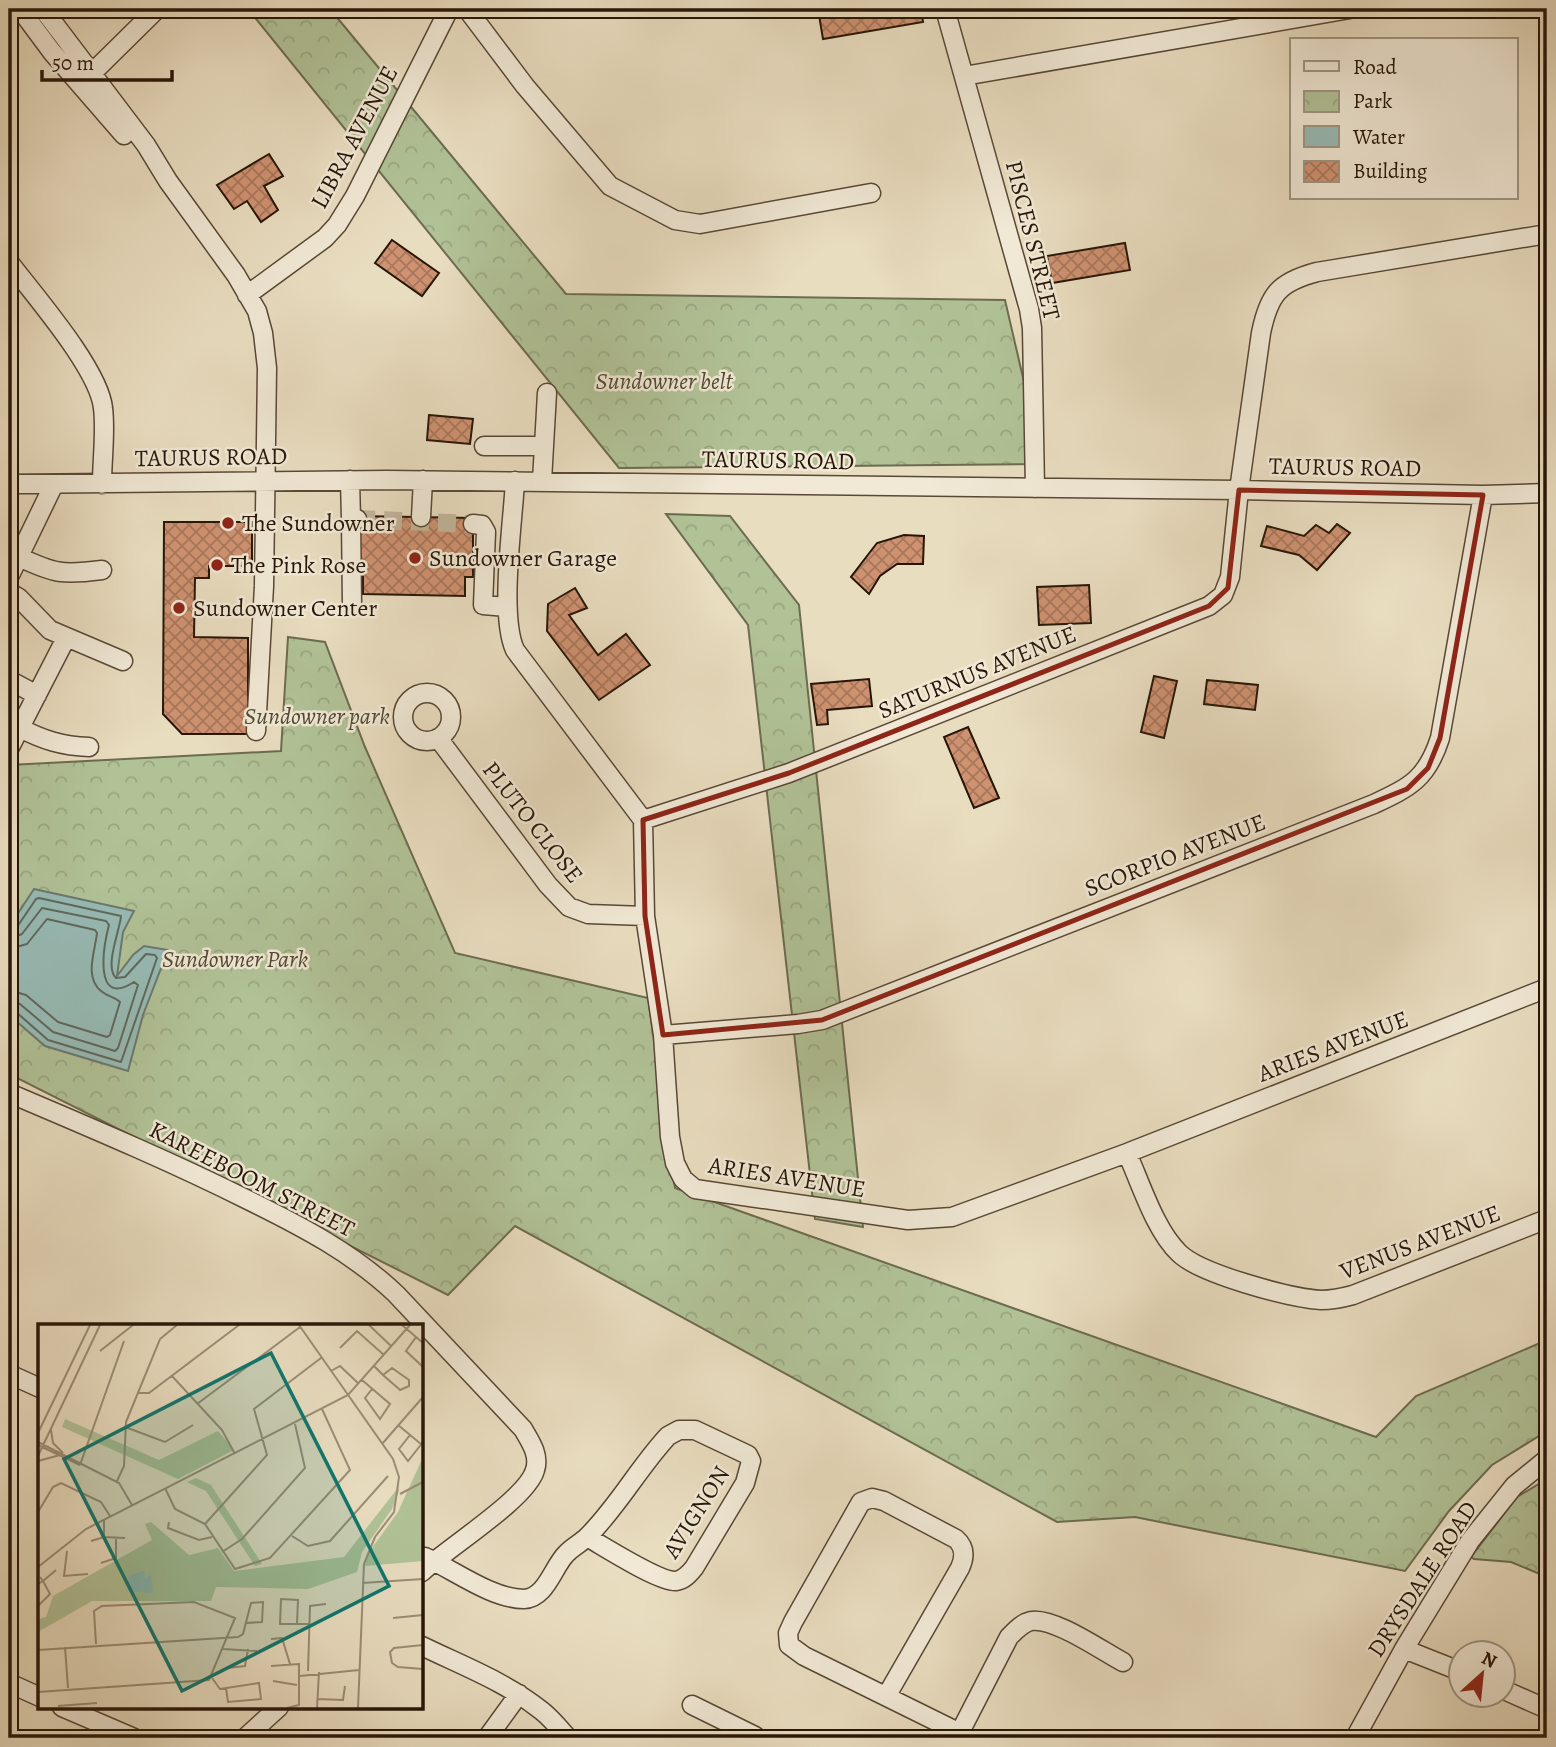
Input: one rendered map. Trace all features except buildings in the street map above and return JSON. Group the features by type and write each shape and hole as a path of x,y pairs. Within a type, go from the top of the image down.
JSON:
{"street":[{"path":"20,9 52,52 86,79"},
{"path":"43,9 86,79 142,155 168,181 224,256 257,311 267,368 264,586 256,731"},
{"path":"86,79 157,9"},
{"name":"LIBRA AVENUE","path":"247,295 325,238 337,225 355,196 449,9"},
{"path":"467,9 525,86 610,186 675,220 700,224 871,193"},
{"name":"PISCES STREET","path":"945,9 1029,309 1032,328 1035,488"},
{"path":"964,76 1350,9"},
{"name":"SATURNUS AVENUE","path":"643,820 789,773 1202,610 1223,595 1228,588 1261,333 1265,313 1276,291 1298,277 1317,272 1547,234"},
{"path":"9,262 75,351 99,392 103,407 102,484"},
{"path":"542,481 547,393"},
{"path":"484,446 544,446"},
{"path":"350,480 354,519 352,606"},
{"path":"421,517 423,480"},
{"name":"TAURUS ROAD","path":"9,484 423,480 1483,495 1547,493"},
{"path":"515,481 507,607 509,632 515,650 643,820"},
{"path":"9,577 54,484"},
{"name":"SCORPIO AVENUE","path":"663,1035 822,1020 1408,789 1428,768 1440,738 1483,495"},
{"path":"473,524 482,525 486,532 483,605 507,607"},
{"path":"19,557 55,572 69,574 102,569"},
{"path":"9,592 19,598 50,631 123,661"},
{"path":"9,749 66,638"},
{"path":"9,680 37,695"},
{"path":"19,728 42,740 64,746 89,747"},
{"name":"PLUTO CLOSE","path":"439,738 548,885 569,908 588,914 645,916"},
{"name":"ARIES AVENUE","path":"643,820 645,916 663,1035 670,1138 675,1163 683,1179 695,1189 908,1220 952,1217 1127,1153 1547,988"},
{"name":"KAREEBOOM STREET","path":"9,1093 187,1169 287,1219 342,1251 375,1274 396,1294 523,1429 535,1453 535,1473 508,1502 426,1563"},
{"name":"VENUS AVENUE","path":"1127,1153 1163,1232 1178,1253 1194,1265 1281,1292 1320,1300 1336,1300 1353,1295 1547,1219"},
{"path":"9,1374 38,1387"},
{"name":"AVIGNON","path":"426,1563 495,1593 521,1599 529,1598 542,1590 564,1556 587,1537 663,1441 679,1430 695,1430 748,1455 751,1461 751,1469 744,1483 694,1568 677,1581 661,1578 587,1537"},
{"name":"DRYSDALE ROAD","path":"1356,1738 1404,1649 1470,1541 1514,1486 1547,1459"},
{"path":"887,1695 960,1568 964,1556 961,1544 956,1539 884,1501 872,1498 861,1502 849,1520 793,1622 789,1645 804,1656 887,1695 958,1736 1009,1637 1031,1621 1057,1626 1123,1662"},
{"path":"424,1647 519,1694 544,1713 568,1738"},
{"path":"1404,1649 1448,1667"},
{"path":"9,1683 38,1696"},
{"path":"487,1738 519,1694"},
{"path":"1518,1696 1547,1709"},
{"path":"692,1705 757,1737"},
{"path":"64,1708 134,1738"},
{"path":"245,1738 278,1708"}],"highlighted area":[{"path":"1239,490 1483,495 1440,738 1428,768 1407,789 822,1020 663,1035 645,916 643,820 789,773 1209,606 1228,588"}],"green space":[{"name":"Sundowner belt","path":"248,9 330,9 566,294 1005,300 1043,464 619,468"},
{"path":"666,514 730,516 799,605 863,1227 815,1219 748,625"},
{"name":"Sundowner Park","path":"288,637 325,642 365,747 455,953 648,998 675,1188 1376,1437 1416,1396 1547,1340 1547,1431 1492,1465 1449,1511 1405,1571 1135,1517 1057,1522 515,1226 448,1295 9,1074 9,765 281,751"},
{"path":"1547,1479 1547,1577 1511,1562 1471,1557 1517,1497"}],"water":[{"path":"34,889 134,911 123,932 117,976 133,955 144,946 168,950 143,1015 128,1071 45,1046 9,1015 9,927"}],"tunnel":[{"path":"357,519 473,524"}],"place":[{"name":"The Sundowner","path":"228,523"},
{"name":"Sundowner Garage","path":"415,558"},
{"name":"The Pink Rose","path":"217,565"},
{"name":"Sundowner Center","path":"179,608"}],"park label":[{"name":"Sundowner park","path":"317,716"}]}
